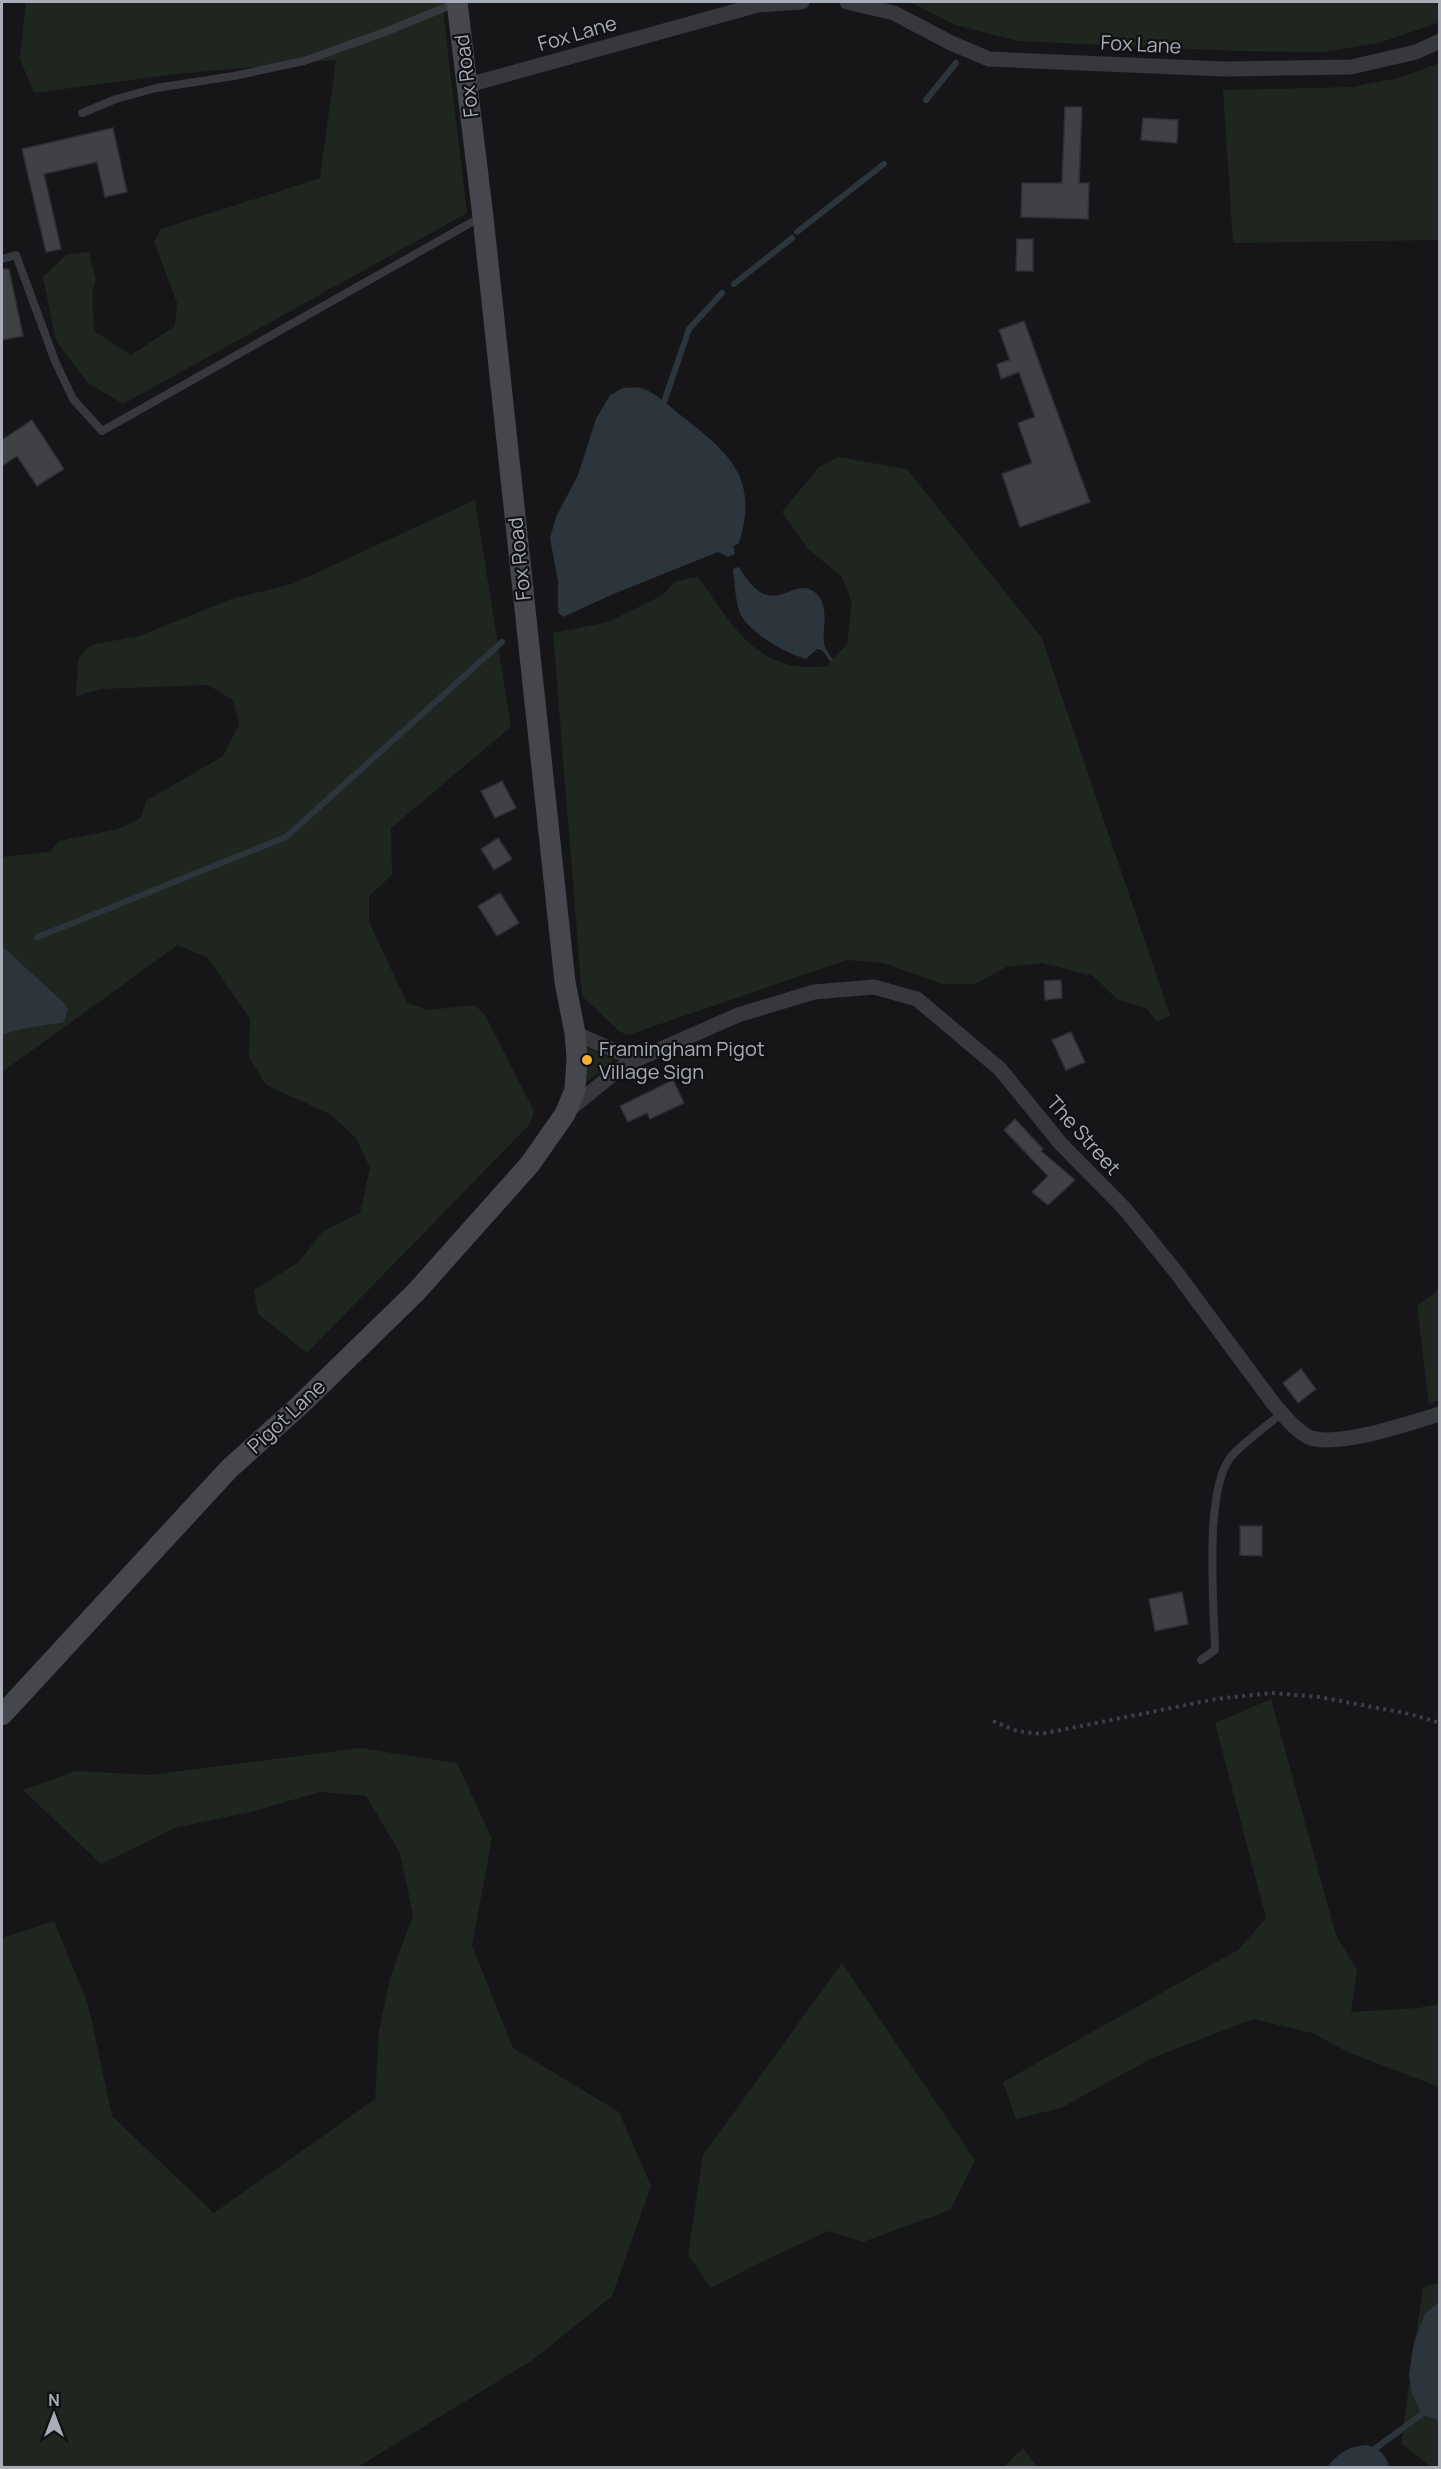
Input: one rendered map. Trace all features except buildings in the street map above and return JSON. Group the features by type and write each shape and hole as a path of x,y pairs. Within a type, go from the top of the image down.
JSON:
{"street":[{"name":"Fox Road","path":"457,2 483,217 564,982 575,1033 577,1058 575,1090 565,1114"},
{"name":"Fox Lane","path":"468,85 758,5 802,2"},
{"name":"Fox Lane","path":"848,2 894,13 951,43 989,59 1225,69 1351,67 1416,52 1440,41"},
{"name":"The Street","path":"565,1114 618,1070 738,1015 814,992 874,987 917,999 999,1069 1061,1144 1125,1209 1176,1272 1282,1413 1310,1438 1336,1439 1438,1416"},
{"path":"575,1033 636,1060"},
{"name":"Pigot Lane","path":"2,1715 229,1469 300,1406 416,1293 531,1164 565,1114"}],"lane":[{"path":"82,112 116,99 156,88 234,76 304,61 385,32 457,2"},
{"path":"2,259 16,255 55,361 73,399 102,431 483,217"},
{"path":"1201,1660 1215,1650 1213,1512 1219,1485 1230,1458 1282,1413"}],"path":[{"path":"993,1721 1017,1731 1041,1734 1205,1701 1271,1693 1319,1697 1410,1714 1440,1723"}],"shaded area":[{"path":"26,2 442,2 467,213 123,404 88,383 56,341 43,277 66,255 89,252 96,280 92,292 94,331 131,355 175,326 177,303 154,241 161,229 320,178 336,60 175,74 34,93 20,59"},
{"path":"909,2 1439,2 1440,22 1382,42 1324,52 1237,51 1018,41 956,25"},
{"path":"1439,63 1439,240 1233,243 1223,90 1352,87 1402,77"},
{"path":"623,388 641,388 658,397 700,430 727,456 742,484 745,501 739,543 733,546 735,554 728,557 718,552 563,617 558,612 558,581 550,538 556,517 578,475 596,419 610,395"},
{"path":"838,457 907,469 1042,638 1170,1015 1157,1022 1147,1009 1117,999 1093,976 1042,963 1006,967 975,984 942,984 884,963 847,960 628,1035 620,1032 582,996 553,633 608,622 663,595 676,581 698,577 737,630 750,644 766,655 783,663 804,667 829,666 830,661 847,645 852,603 842,577 807,548 782,512 819,467"},
{"path":"475,500 511,727 391,828 392,875 369,896 369,922 407,1003 428,1010 475,1005 485,1015 534,1111 530,1124 307,1353 258,1314 254,1290 299,1262 322,1232 360,1213 370,1168 356,1138 330,1114 266,1085 249,1057 250,1019 208,958 178,945 2,1072 2,1035 68,1009 2,946 2,857 50,852 59,841 118,829 141,818 146,801 223,756 239,725 233,700 208,685 101,689 76,696 78,659 90,645 139,636 231,599 292,584"},
{"path":"739,567 751,584 761,593 771,596 780,595 805,588 819,596 824,609 824,644 833,660 830,661 822,650 817,649 806,659 798,656 770,642 753,629 741,615 738,605 733,569"},
{"path":"2,946 63,1002 68,1009 64,1022 21,1029 2,1035"},
{"path":"584,1046 614,1060 583,1085"},
{"path":"1439,1290 1439,1400 1429,1404 1417,1306"},
{"path":"1271,1699 1336,1935 1357,1970 1351,2012 1418,2008 1439,2004 1439,2087 1350,2053 1312,2033 1253,2019 1152,2058 1061,2108 1016,2119 1003,2082 1238,1950 1266,1918 1215,1723"},
{"path":"360,1748 457,1763 492,1839 472,1945 513,2048 619,2112 651,2186 612,2296 534,2359 358,2467 2,2467 2,1938 54,1921 88,2004 112,2116 214,2213 375,2099 379,2031 390,1978 413,1915 400,1853 366,1796 320,1792 254,1811 175,1828 101,1864 23,1790 76,1771 150,1775"},
{"path":"842,1963 975,2160 950,2210 863,2242 828,2231 711,2288 688,2255 703,2155"},
{"path":"1439,2283 1439,2467 1431,2467 1401,2443 1423,2287"},
{"path":"1439,2302 1439,2421 1422,2414 1412,2394 1409,2374 1414,2342 1425,2314"},
{"path":"1367,2445 1381,2453 1389,2467 1327,2467 1344,2451"},
{"path":"1023,2448 1037,2467 1004,2467"}],"waterway":[{"path":"926,100 956,63"},
{"path":"797,232 884,164"},
{"path":"734,284 792,238"},
{"path":"664,402 689,329 722,293"},
{"path":"38,937 286,837 502,642"},
{"path":"1376,2448 1422,2414"}],"place":[{"name":"Framingham Pigot Village Sign","path":"587,1060"}]}
